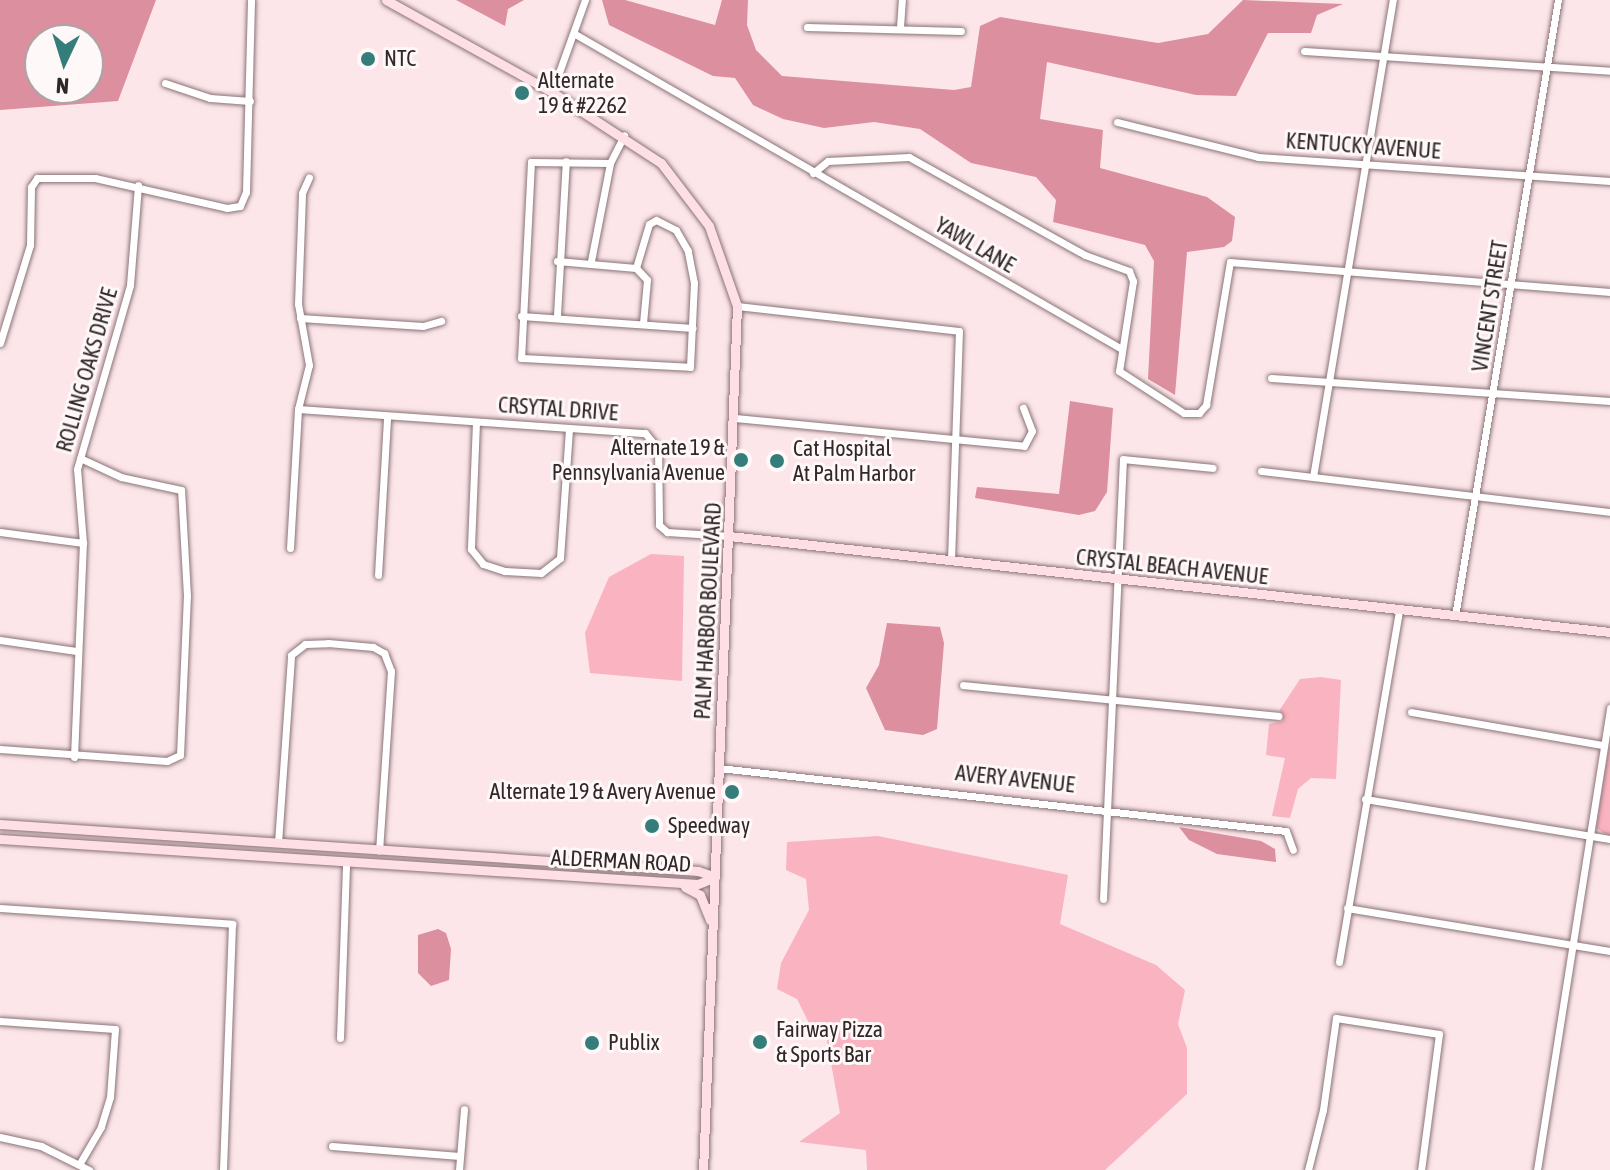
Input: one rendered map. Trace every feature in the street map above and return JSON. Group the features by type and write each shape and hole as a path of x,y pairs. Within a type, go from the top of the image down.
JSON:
{"main road":[{"path":"386,0 552,92"},
{"name":"PALM HARBOR BOULEVARD","path":"552,92 624,135 678,180 720,248 737,306 735,418 703,1170"},
{"name":"CRYSTAL BEACH AVENUE","path":"729,536 1610,632"},
{"name":"ALDERMAN ROAD","path":"0,824 682,870 715,877"},
{"name":"ALDERMAN ROAD","path":"0,839 674,883 698,884 715,877"},
{"path":"674,883 700,895 713,933"}],"street":[{"path":"0,343 4,316 30,245 31,187 37,178 138,185 227,208 240,206 246,192 251,0"},
{"path":"552,92 585,0"},
{"path":"900,27 902,0"},
{"path":"1313,477 1393,0"},
{"name":"VINCENT STREET","path":"1455,616 1558,0"},
{"path":"807,27 900,27 961,31"},
{"name":"YAWL LANE","path":"575,34 1120,348"},
{"path":"1304,51 1610,71"},
{"path":"165,83 210,98 250,101"},
{"name":"KENTUCKY AVENUE","path":"1117,122 1258,157 1610,181"},
{"path":"591,261 610,163 624,135"},
{"path":"813,173 828,161 909,157 1085,255 1129,271 1133,281 1120,348 1119,371 1184,413 1199,413 1206,405 1233,262 1610,292"},
{"path":"557,315 557,261 566,161"},
{"path":"610,163 531,162 527,174 521,358 690,367 694,283 688,251 676,230 656,220 649,224 636,268"},
{"path":"290,548 298,409 309,365 300,318 302,193 309,177"},
{"name":"ROLLING OAKS DRIVE","path":"74,757 76,651 83,543 80,458 130,285 138,185"},
{"path":"557,261 591,261 636,268 647,280 643,323"},
{"path":"737,306 959,331 951,561"},
{"path":"521,316 557,315 693,328"},
{"path":"300,318 423,326 441,321"},
{"path":"1271,378 1610,401"},
{"path":"735,418 1024,446 1032,431 1023,408"},
{"name":"CRSYTAL DRIVE","path":"298,409 653,438 659,525 667,532 729,536"},
{"path":"378,575 387,417"},
{"path":"476,422 471,549 483,564 505,571 541,573 560,558 569,429"},
{"path":"0,749 74,757 167,761 180,755 187,567 181,490 121,477 80,458"},
{"path":"1103,899 1123,459 1213,468"},
{"path":"1261,471 1610,512"},
{"path":"0,532 83,543"},
{"path":"1339,962 1399,610"},
{"path":"0,640 76,651"},
{"path":"278,843 291,655 305,644 328,643 373,647 384,653 391,671 379,851"},
{"path":"963,685 1278,716"},
{"path":"1537,1170 1570,945 1610,708"},
{"path":"1411,712 1603,745"},
{"name":"AVERY AVENUE","path":"719,768 1108,807 1286,831 1293,850"},
{"path":"1365,799 1610,839"},
{"path":"340,1038 346,862"},
{"path":"0,908 232,924 223,1170"},
{"path":"1347,908 1610,951"},
{"path":"1308,1170 1323,1110 1336,1018 1439,1034 1421,1170"},
{"path":"0,1021 115,1029 110,1097 101,1127 80,1163"},
{"path":"459,1170 464,1109"},
{"path":"0,1137 41,1146 89,1170"},
{"path":"332,1146 460,1156"}],"shaded area":[{"path":"0,0 156,0 118,101 104,102 104,24 24,24 24,104 79,104 0,110"},
{"path":"456,0 524,0 508,9 505,26"},
{"path":"602,0 625,0 715,25 722,0 748,0 747,25 756,50 782,76 954,90 971,87 980,26 1000,17 1158,43 1208,34 1243,0 1343,4 1317,15 1311,33 1268,33 1236,96 1196,95 1047,62 1040,119 1103,130 1100,168 1207,197 1235,217 1232,241 1224,247 1187,252 1175,395 1148,379 1154,261 1145,245 1053,222 1056,200 1036,177 971,163 920,129 874,122 824,128 783,119 753,105 735,78 713,76 609,25"},
{"path":"1070,401 1113,408 1107,492 1095,511 1079,515 975,498 977,487 1059,494"},
{"path":"651,554 684,556 682,681 590,673 585,633 609,577"},
{"path":"887,623 940,627 944,643 937,729 923,735 885,730 866,688 879,665"},
{"path":"1321,677 1341,680 1336,779 1311,778 1298,789 1290,818 1272,816 1285,758 1266,755 1269,724 1282,721 1279,711 1300,679"},
{"path":"1610,741 1610,837 1596,828"},
{"path":"1179,827 1261,841 1275,849 1276,862 1217,854 1189,840"},
{"path":"878,836 1068,875 1060,924 1156,965 1185,990 1178,1024 1187,1048 1187,1094 1105,1170 867,1170 866,1150 799,1142 840,1113 826,1035 811,1027 797,999 777,989 781,963 809,910 806,879 786,870 787,842"},
{"path":"438,929 446,933 451,949 449,980 431,986 418,973 418,935"}],"place":[{"name":"NTC","path":"368,59"},
{"name":"Alternate 19 & #2262","path":"522,93"},
{"name":"Alternate 19 & Pennsylvania Avenue","path":"741,460"},
{"name":"Cat Hospital At Palm Harbor","path":"777,461"},
{"name":"Alternate 19 & Avery Avenue","path":"732,792"},
{"name":"Speedway","path":"652,826"},
{"name":"Fairway Pizza & Sports Bar","path":"760,1042"},
{"name":"Publix","path":"592,1043"}]}
